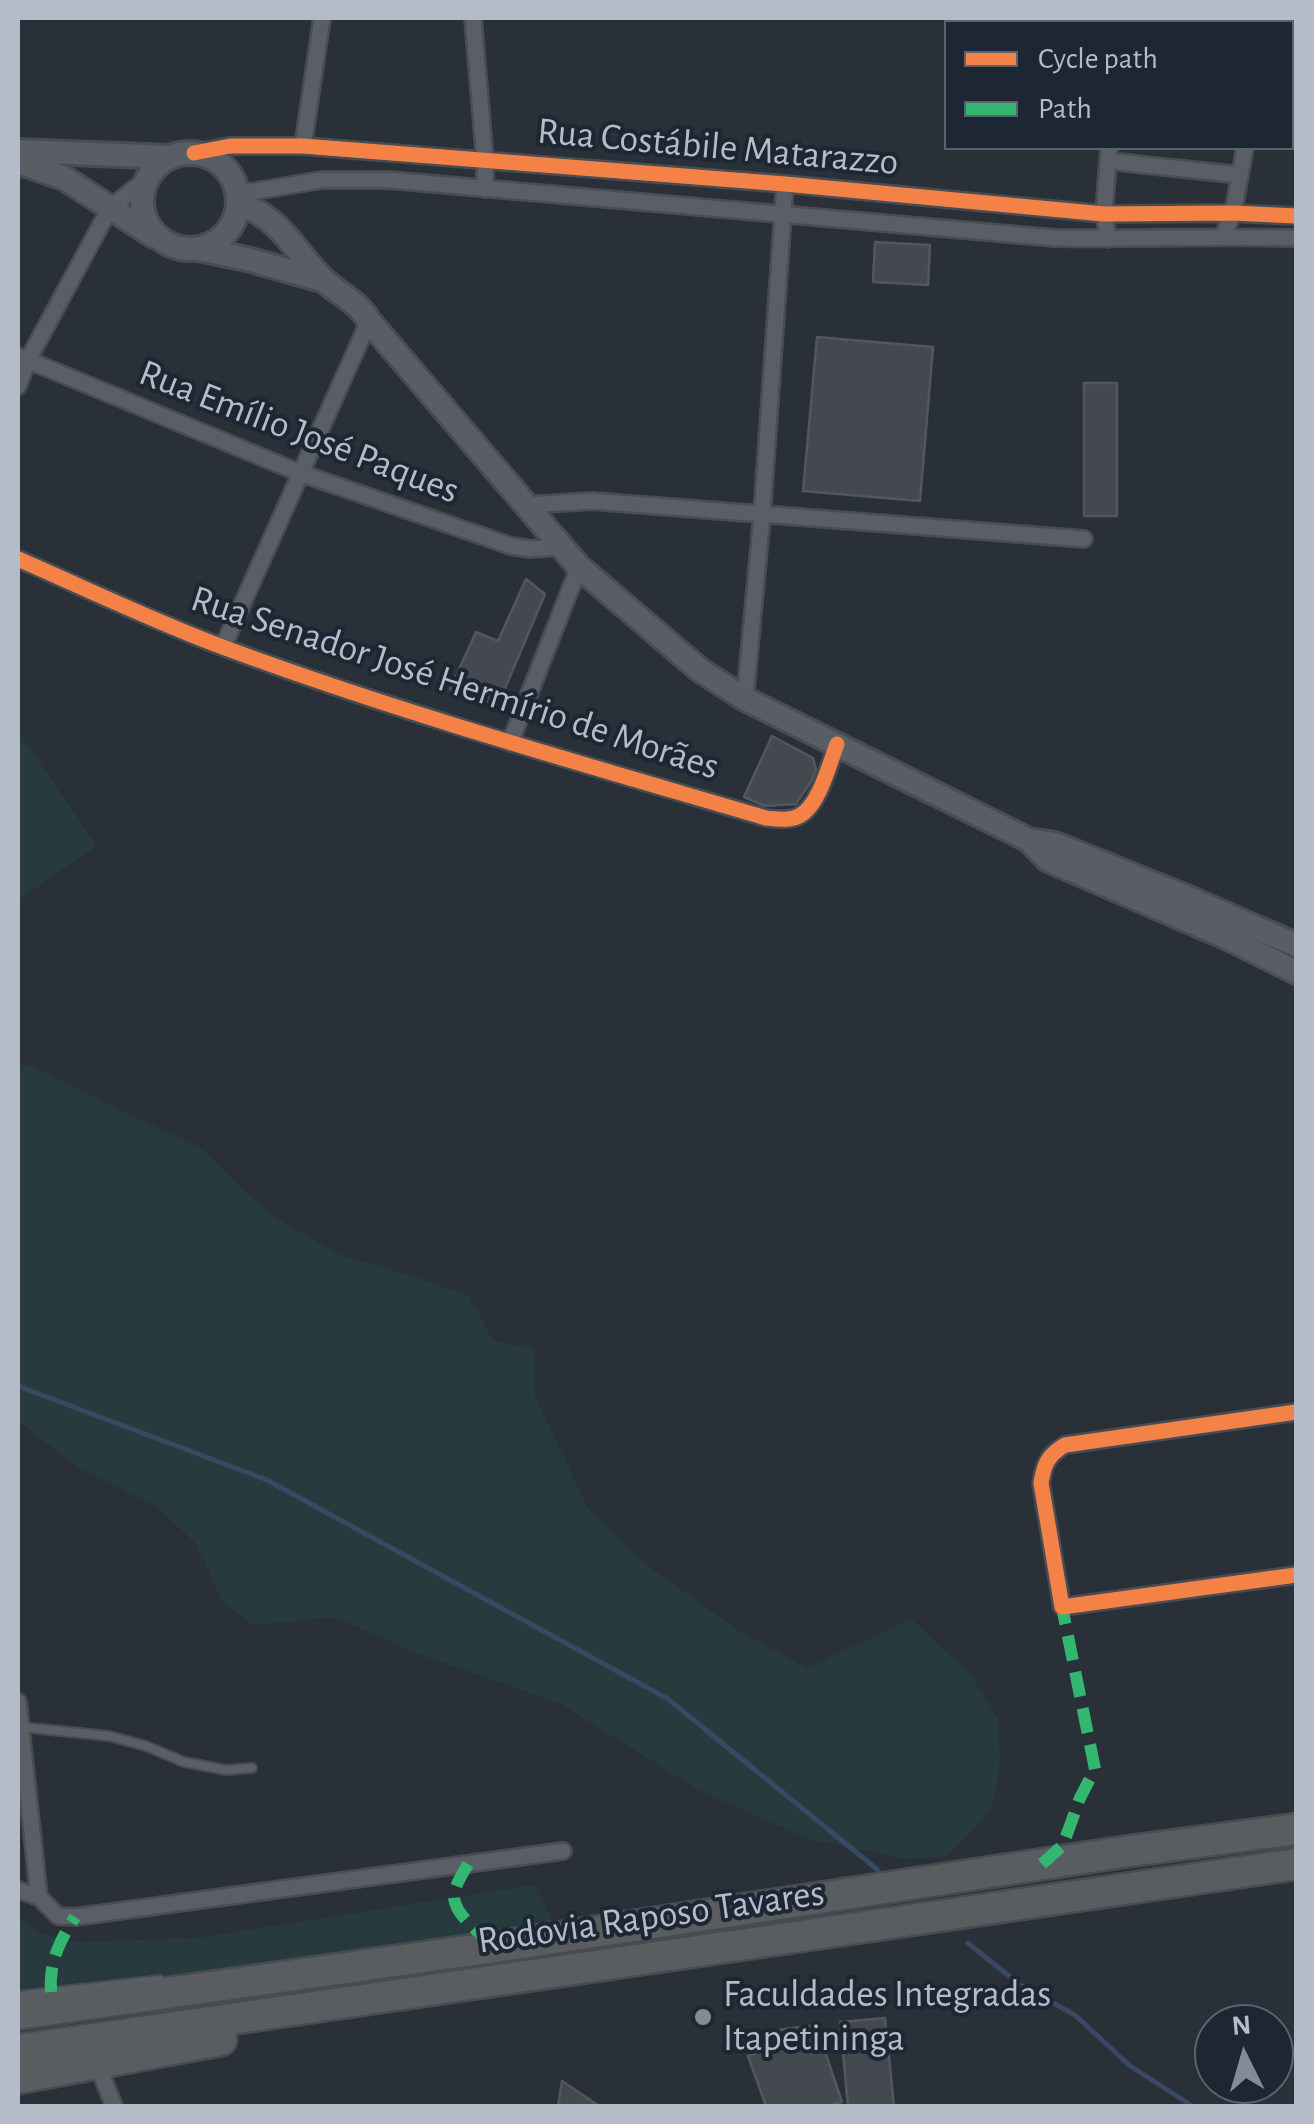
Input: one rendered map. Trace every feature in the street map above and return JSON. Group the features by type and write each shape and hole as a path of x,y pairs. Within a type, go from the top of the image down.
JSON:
{"highway":[{"name":"Rodovia Raposo Tavares","path":"18,2014 1296,1829"},
{"name":"Rodovia Raposo Tavares","path":"18,2050 1296,1864"},
{"path":"18,2078 342,2016 450,1987"}],"main road":[{"path":"18,151 207,156 233,176 239,198 236,219 227,234 214,244 185,250 161,240 64,178 18,162"},
{"path":"161,240 149,228 142,212 142,196 156,166 182,154"},
{"path":"239,198 274,222 325,281 365,313 580,568 700,670 745,698 1029,840 1055,844 1296,946"},
{"path":"198,249 325,281"},
{"path":"1029,840 1048,860 1296,972"}],"street":[{"path":"303,146 322,18"},
{"path":"473,18 486,189"},
{"name":"Rua Costábile Matarazzo","path":"182,154 230,146 303,146 1104,214 1296,216"},
{"path":"1223,236 1233,213 1245,150"},
{"path":"1108,239 1104,214 1109,154 1240,175"},
{"path":"18,386 23,358 110,208 148,178"},
{"name":"Rua Costábile Matarazzo","path":"239,198 322,180 389,180 1055,238 1296,238"},
{"path":"745,698 785,184"},
{"path":"224,647 369,320"},
{"name":"Rua Emílio José Paques","path":"23,358 300,473 511,546 562,547"},
{"path":"528,505 592,502 1084,539"},
{"name":"Rua Senador José Hermírio de Morães","path":"18,559 224,647 298,674 510,743 766,818 787,820 802,815 814,803 838,744"},
{"path":"510,743 580,568"},
{"path":"1296,1412 1065,1445 1051,1453 1043,1466 1041,1483 1062,1607 1296,1575"},
{"path":"18,1702 39,1897"},
{"path":"18,1890 39,1897 58,1916 75,1918 564,1851"},
{"path":"102,2076 114,2106"}],"lane":[{"path":"19,1727 109,1736 184,1762 226,1770 252,1768"},
{"path":"188,1980 265,1979"},
{"path":"18,1996 172,1980"}],"green space":[{"path":"18,731 97,846 18,900"},
{"path":"18,1065 31,1066 203,1150 268,1213 340,1255 469,1296 493,1340 534,1349 535,1396 589,1510 648,1566 742,1633 807,1668 911,1619 970,1674 998,1718 1000,1760 994,1802 975,1829 947,1856 906,1859 809,1839 699,1790 559,1703 416,1653 335,1617 253,1625 223,1602 195,1543 158,1507 79,1468 18,1421"},
{"path":"533,1885 558,1930 203,1974 97,1980 18,1992 18,1917 41,1934 80,1942 197,1938"}],"building":[{"path":"875,242 930,245 928,285 873,282"},
{"path":"817,337 933,347 920,501 803,491"},
{"path":"1084,383 1117,383 1117,516 1084,516"},
{"path":"526,579 545,594 498,705 450,689 476,632 498,641"},
{"path":"772,736 813,758 816,769 812,780 796,804 765,806 744,797"},
{"path":"885,2018 894,2106 848,2106 840,2022"},
{"path":"816,2025 842,2102 828,2106 766,2106 748,2056 781,2045 778,2030"},
{"path":"562,2081 599,2106 558,2106"}],"waterway":[{"path":"18,1386 267,1480 668,1699 878,1870"},
{"path":"968,1943 1020,1985 1075,2015 1129,2065 1192,2106"}],"marked path":[{"path":"1042,1864 1063,1845 1095,1769 1062,1607"},
{"path":"468,1864 456,1887 455,1902 463,1917 495,1947"},
{"path":"51,1992 56,1953 75,1917"}],"cycle path":[{"path":"194,153 230,146 303,146 1104,214 1296,216"},
{"path":"18,559 175,628 294,673 766,818 791,819 806,811 823,784 837,744"},
{"path":"1296,1412 1065,1445 1048,1461 1041,1483 1062,1607 1296,1575"}],"place":[{"name":"Faculdades Integradas Itapetininga","path":"703,2017"}]}
